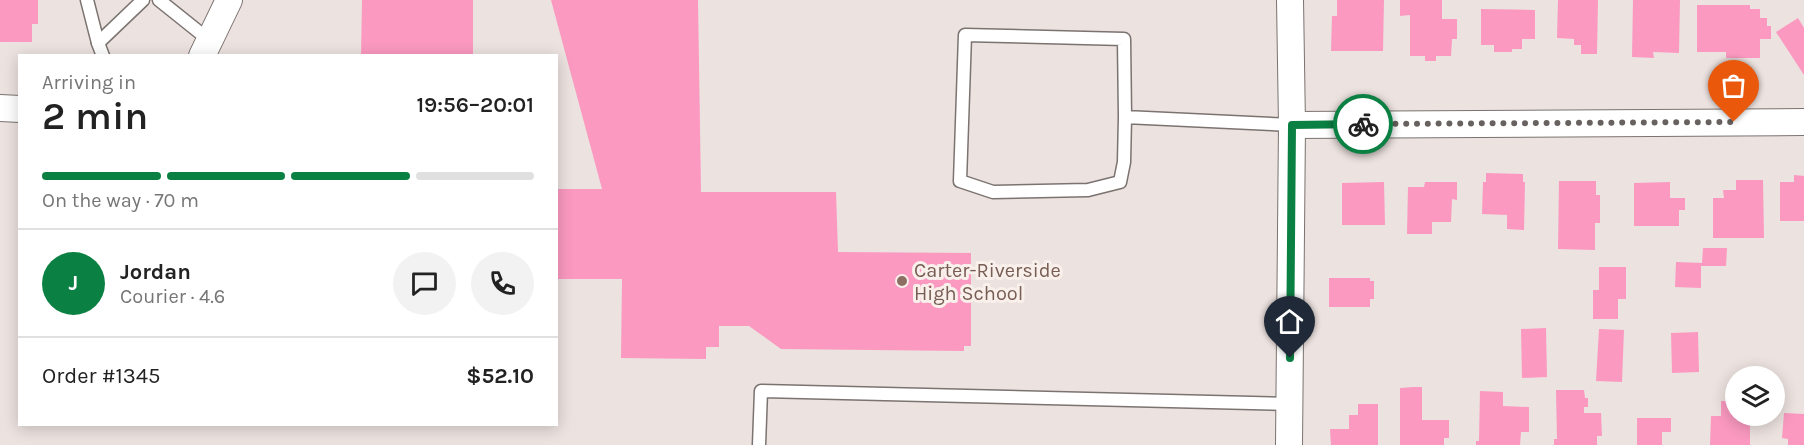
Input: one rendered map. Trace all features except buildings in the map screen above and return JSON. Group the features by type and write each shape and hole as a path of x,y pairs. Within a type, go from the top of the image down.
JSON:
{"street":[{"path":"206,48 229,0"},
{"path":"1289,445 1292,125 1290,0"},
{"path":"0,108 18,109"},
{"path":"1292,125 1804,122"}],"lane":[{"path":"87,0 101,50"},
{"path":"101,50 143,0"},
{"path":"159,0 206,48"},
{"path":"965,35 1124,39 1125,117 1124,162 1120,182 1088,190 993,192 960,181 965,35"},
{"path":"1125,117 1292,125"},
{"path":"759,445 761,391 1290,404"}],"way so far":[{"path":"1363,124 1734,122"}],"place":[{"name":"Carter-Riverside High School","path":"902,281"}],"route":[{"path":"1290,358 1292,125 1363,124"}]}
